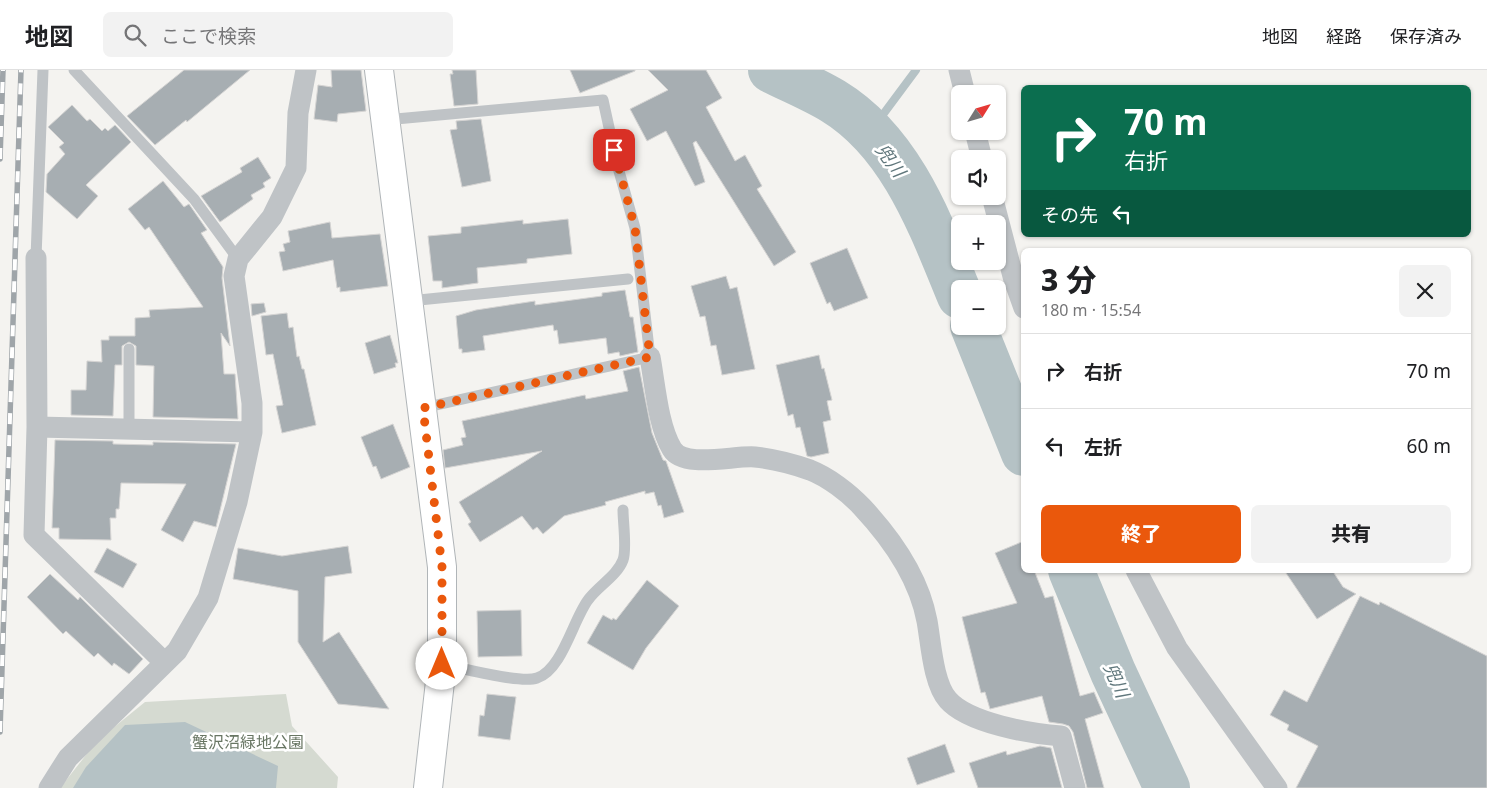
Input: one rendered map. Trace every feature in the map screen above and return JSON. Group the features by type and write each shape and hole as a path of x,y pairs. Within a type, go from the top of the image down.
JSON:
{"street":[{"path":"49,788 68,758 95,730 140,690 164,662 177,651 208,598 237,502 252,432 252,403 234,276 238,259 272,217 296,168 298,113 306,70"},
{"path":"379,70 442,567 442,664 428,788"},
{"path":"960,70 963,85"},
{"path":"994,205 1021,300"},
{"path":"36,258 37,427 34,535 164,662"},
{"path":"650,357 664,429 672,450 682,457 698,460 754,457 811,471 831,482 861,506 887,536 911,576 927,619 930,646 942,692 949,702 966,712 1010,729 1061,736 1075,788"},
{"path":"37,427 252,432"},
{"path":"1138,573 1177,648 1277,788"}],"lane":[{"path":"36,258 43,70"},
{"path":"74,70 194,199 238,259"},
{"path":"384,120 603,100 617,164 635,228 650,357 423,408"},
{"path":"409,301 628,279"},
{"path":"129,349 129,430"},
{"path":"442,664 505,676 534,679 544,675 553,666 588,600 614,573 624,559 623,510"}],"green space":[{"name":"蟹沢沼緑地公園","path":"286,694 292,726 338,777 337,788 60,788 97,741 145,702"}],"shaded area":[{"path":"185,722 278,766 276,788 73,788 86,767 125,725"}],"building":[{"path":"184,70 250,70 187,122 186,120 155,145 127,116"},
{"path":"331,70 361,70 366,111 338,114 337,122 314,119 318,85 332,87"},
{"path":"452,70 476,70 478,104 454,106 450,74 453,74"},
{"path":"570,70 635,70 635,71 580,93"},
{"path":"648,70 706,70 722,98 706,107 735,161 745,155 762,186 757,189 796,252 774,266 696,141 693,143 705,182 695,186 666,131 647,141 630,109 668,90"},
{"path":"72,105 87,121 90,119 102,131 105,128 108,131 115,125 131,142 86,185 98,196 77,219 46,192 47,174 65,154 59,147 64,143 48,127"},
{"path":"481,119 491,181 462,187 450,130 457,129 456,121"},
{"path":"258,157 271,178 263,183 265,187 251,195 253,199 220,222 201,196 242,172 240,168"},
{"path":"163,181 184,207 189,204 207,230 201,233 223,267 222,278 230,346 221,333 224,374 235,374 238,419 153,417 154,366 136,365 136,346 129,342 122,346 122,365 115,365 113,416 71,415 71,390 86,390 87,361 102,362 101,340 109,340 109,336 135,336 135,318 150,317 149,310 203,307 149,227 145,230 128,209"},
{"path":"568,219 572,254 527,259 527,263 477,268 478,283 442,288 442,281 433,281 428,236 461,233 461,227 523,220 523,224"},
{"path":"330,222 332,238 380,234 388,286 340,292 340,287 337,288 333,260 283,271 279,252 285,251 283,244 290,242 288,231"},
{"path":"847,248 868,298 834,311 830,302 827,304 810,263"},
{"path":"726,276 730,289 737,287 755,369 722,375 716,345 711,346 705,316 700,317 691,286"},
{"path":"625,290 630,317 633,317 638,352 620,356 619,352 608,354 606,338 559,344 557,330 554,331 553,325 483,336 485,350 462,353 462,349 459,349 456,316 476,310 535,301 535,305 602,296 602,293"},
{"path":"264,303 266,312 252,316 251,304"},
{"path":"287,313 289,328 293,327 297,357 299,356 302,369 304,369 316,425 282,433 276,406 283,405 273,354 266,355 261,316"},
{"path":"390,335 398,363 395,363 396,367 374,374 365,343"},
{"path":"819,355 832,400 827,401 831,420 823,422 829,453 811,457 807,456 800,427 796,428 793,414 788,416 776,365"},
{"path":"639,367 652,433 663,460 666,461 684,512 664,518 661,505 658,506 654,492 645,494 645,491 605,502 606,505 564,516 543,534 537,527 533,530 522,516 480,542 468,524 471,522 459,502 542,451 445,468 443,450 463,445 461,438 466,437 462,421 585,395 586,399 628,391 623,371"},
{"path":"393,424 410,467 381,479 376,466 373,467 361,437"},
{"path":"55,440 113,441 113,444 153,445 153,442 236,444 216,527 194,521 183,542 161,530 186,484 121,483 119,509 116,509 116,518 110,518 111,540 59,539 59,528 52,528"},
{"path":"1021,542 1021,573 1035,573 1045,598 1053,596 1080,696 1094,692 1103,713 1085,719 1104,788 1087,788 1073,732 1069,726 1049,722 1042,696 990,709 985,692 981,693 962,617 1017,603 995,553"},
{"path":"348,546 352,573 325,577 323,642 339,632 389,709 338,704 298,642 298,591 233,579 238,548 282,556"},
{"path":"107,548 137,564 123,588 94,572"},
{"path":"1286,573 1334,573 1343,587 1356,594 1317,619"},
{"path":"50,574 78,600 80,597 143,659 129,674 114,663 112,666 98,653 94,657 66,631 63,634 27,597"},
{"path":"647,580 679,606 646,648 633,670 587,643 603,615 616,620"},
{"path":"1360,596 1379,605 1380,602 1487,656 1487,788 1296,788 1318,746 1287,730 1289,725 1270,715 1284,690 1307,702"},
{"path":"521,610 522,656 478,657 477,611"},
{"path":"487,694 516,697 510,740 478,736 480,715 484,716"},
{"path":"945,744 955,772 917,785 907,758"},
{"path":"1040,746 1051,748 1062,788 978,788 969,763 1006,751 1007,755"}],"waterway":[{"name":"兜川","path":"771,70 833,101 857,119 878,139 912,188 938,242 953,280"},
{"path":"870,132 916,70"},
{"name":"兜川","path":"977,335 1021,446"},
{"name":"兜川","path":"1072,573 1113,672 1167,788"}],"railway":[{"path":"0,159 3,70"},
{"path":"0,732 21,70"}],"route":[{"path":"442,664 442,567 423,408 650,357 635,228 614,150"}]}
